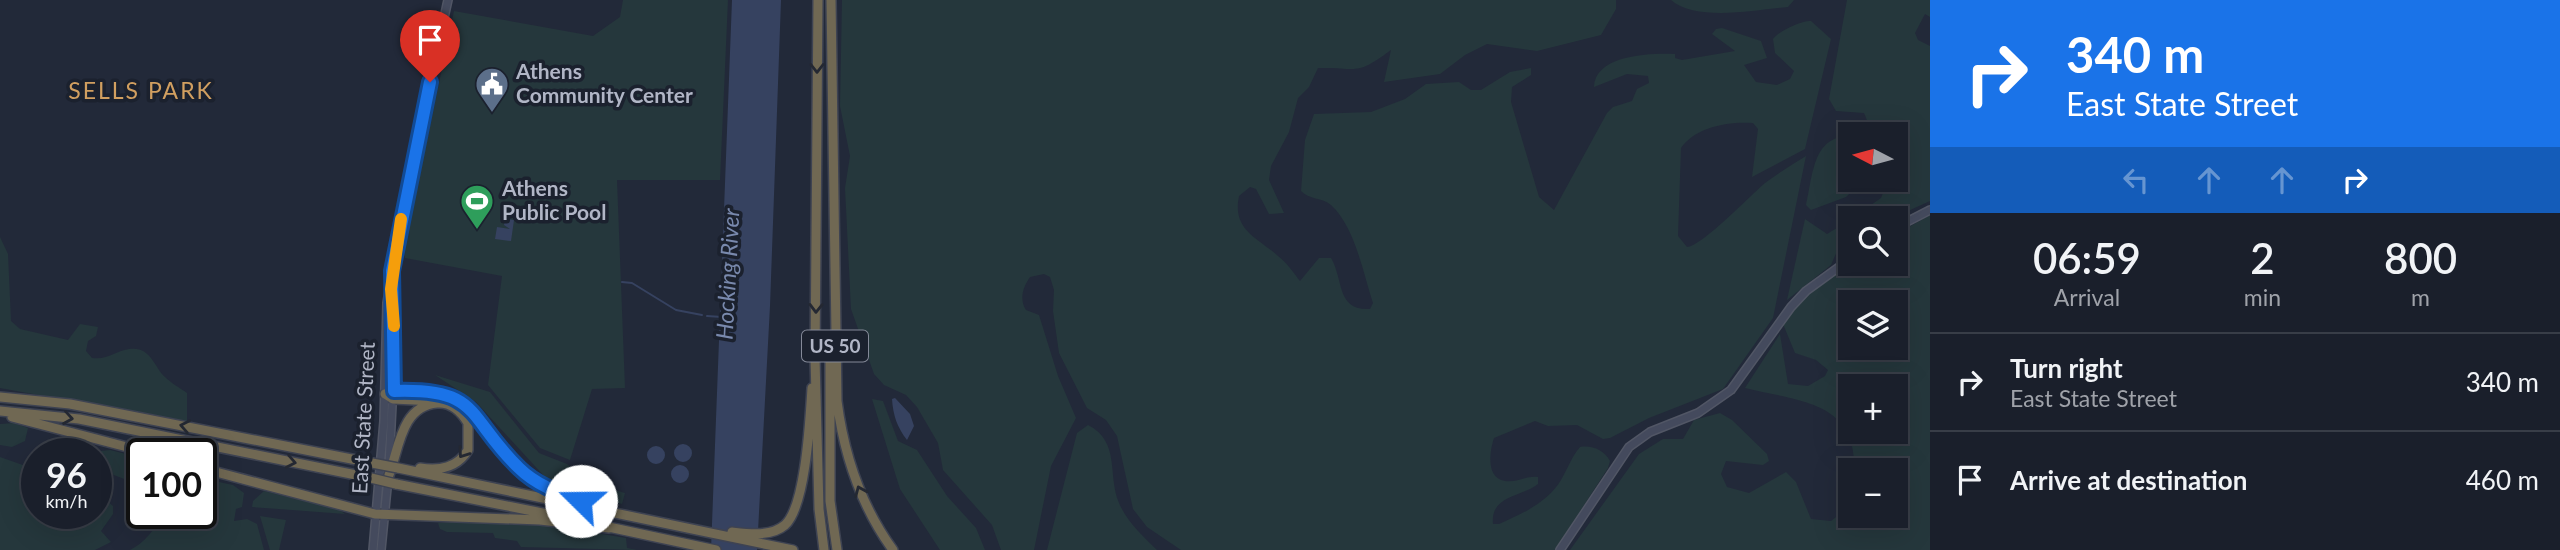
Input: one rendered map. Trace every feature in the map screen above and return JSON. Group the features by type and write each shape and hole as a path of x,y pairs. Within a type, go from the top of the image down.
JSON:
{"highway":[{"name":"US 50","path":"818,0 815,358 819,509 824,550"},
{"name":"US 50","path":"831,0 831,129 839,415 856,482 871,514 893,550"},
{"path":"831,129 830,461 832,524 837,550"},
{"path":"689,528 753,534 778,530 788,522 797,504 815,358"},
{"path":"391,395 432,391 456,397 480,417 504,452 533,480 608,511"},
{"path":"391,395 444,403 458,411 469,427 469,445 462,458 442,469 397,468"},
{"path":"0,397 69,404 397,468 793,550"},
{"path":"388,475 400,435 411,418 426,405 444,403"},
{"path":"0,413 126,447"},
{"path":"0,413 79,419 685,542 713,550"},
{"path":"217,472 380,515 489,517 609,528"}],"main road":[{"name":"East State Street","path":"373,550 388,475 394,303 391,289 406,192 448,0"},
{"path":"1908,221 1930,210"},
{"path":"1560,550 1629,447 1650,432 1698,413 1731,390 1790,307 1806,291 1838,268"},
{"name":"East State Street","path":"381,550 380,515 391,395"}],"shaded area":[{"path":"623,0 728,0 720,180 617,180 625,388 592,389 570,460 540,448 488,385 502,276 405,258 404,251 454,11 593,36 620,17"},
{"path":"842,0 1616,0 1616,9 1601,35 1537,51 1487,44 1465,55 1440,74 1384,82 1391,50 1370,64 1356,69 1318,68 1309,87 1298,98 1289,132 1271,166 1269,180 1284,213 1269,214 1256,189 1250,187 1239,196 1239,217 1248,232 1281,259 1300,281 1319,258 1331,258 1346,300 1359,308 1370,309 1373,303 1346,225 1331,205 1301,191 1305,140 1314,114 1371,112 1405,99 1426,84 1459,82 1471,90 1481,90 1510,72 1531,68 1531,75 1512,87 1511,102 1539,197 1554,210 1607,113 1613,107 1632,101 1637,89 1649,83 1648,76 1627,74 1594,87 1597,76 1604,68 1614,62 1640,55 1675,54 1675,58 1682,60 1735,51 1712,34 1716,29 1722,28 1761,41 1767,58 1744,65 1756,82 1777,85 1790,79 1794,71 1775,53 1773,39 1776,36 1797,24 1811,21 1831,39 1805,149 1752,177 1758,129 1753,123 1734,123 1704,130 1681,148 1678,236 1687,247 1714,230 1765,183 1806,156 1773,318 1723,389 1649,418 1610,438 1603,439 1577,425 1548,426 1535,421 1494,438 1490,463 1494,475 1505,481 1538,477 1538,484 1502,502 1493,514 1493,524 1499,524 1525,511 1549,495 1580,447 1597,449 1610,461 1555,550 1181,550 1147,527 1133,509 1117,436 1106,420 1087,408 1059,353 1053,311 1054,290 1050,277 1044,274 1030,277 1024,289 1023,302 1026,310 1039,315 1058,376 1076,418 1051,466 1034,550 1001,550 992,525 943,470 938,443 917,407 906,395 884,385 874,374 851,309 845,188 850,156 840,106"},
{"path":"1671,0 1794,0 1788,7 1711,13 1682,7"},
{"path":"1847,0 1930,0 1930,17 1925,14 1915,33 1918,40 1930,46 1930,201 1908,211 1908,206 1870,206 1881,198 1883,192 1908,192 1908,122 1868,122 1864,113 1836,111 1829,99"},
{"path":"1837,138 1838,192 1851,192 1846,197 1811,210 1806,205 1816,160 1821,150"},
{"path":"1930,215 1930,550 1570,550 1639,454 1663,439 1683,439 1694,420 1720,413 1732,420 1767,454 1769,461 1763,465 1726,461 1721,474 1727,487 1749,493 1786,472 1796,482 1811,519 1831,521 1838,515 1838,528 1908,528 1908,458 1853,458 1851,444 1908,444 1908,374 1838,374 1838,421 1820,408 1803,401 1745,388 1780,334 1788,384 1808,386 1825,376 1828,370 1816,360 1795,353 1783,324 1805,294 1838,272 1838,276 1908,276 1908,228"},
{"path":"1805,219 1827,234 1838,227 1838,249 1831,265 1787,300"},
{"path":"0,237 8,254 11,321 20,329 68,340 80,324 98,327 96,336 88,341 86,351 92,358 103,358 129,349 142,351 151,358 165,377 187,393 187,422 0,388"},
{"path":"435,375 490,392 539,453 567,464 598,485 625,493 622,504 566,488 544,476 476,402"},
{"path":"872,399 883,401 898,441 917,450 947,496 976,528 985,550 940,550 900,489"},
{"path":"14,423 28,428 26,438 21,438 21,443 12,447 0,445 0,424"},
{"path":"1088,425 1105,440 1109,450 1122,510 1157,550 1047,550 1077,433"},
{"path":"112,450 126,454 126,480 112,474"},
{"path":"0,457 21,464 21,529 102,529 101,531 111,542 95,550 0,550"},
{"path":"217,482 233,485 244,493 242,507 236,509 234,521 247,519 257,524 264,550 130,550 153,529 217,529"},
{"path":"264,491 338,509 345,514 252,507 253,501"},
{"path":"260,516 286,520 279,550 270,550"},
{"path":"476,520 560,527 626,538 627,548 637,550 521,547 517,541 495,538 493,533 447,532 440,529 438,523"}],"water":[{"name":"Hocking River","path":"732,0 781,0 770,306 757,550 711,550"},
{"path":"505,219 514,220 511,241 495,239 497,227 510,229 504,225"},
{"path":"895,398 910,414 914,426 907,440 895,416 892,399"},
{"path":"683,444 689,447 692,453 689,459 683,462 677,459 674,453 677,447"},
{"path":"652,446 660,446 665,455 663,462 652,464 647,459 647,451"},
{"path":"680,465 686,468 689,474 686,480 680,483 674,480 671,474 674,468"}],"waterway":[{"name":"Hocking River","path":"622,282 632,283 676,310 702,315"},
{"name":"Hocking River","path":"707,316 722,317"}],"slow traffic":[{"path":"394,326 392,271 401,219"}],"place":[{"name":"Athens Community Center","path":"492,114"},
{"name":"Athens Public Pool","path":"477,231"}],"district":[{"name":"SELLS PARK","path":"141,91"}],"route":[{"path":"430,82 392,271 394,391 432,391 456,397 480,417 520,470 545,487 581,501"}]}
